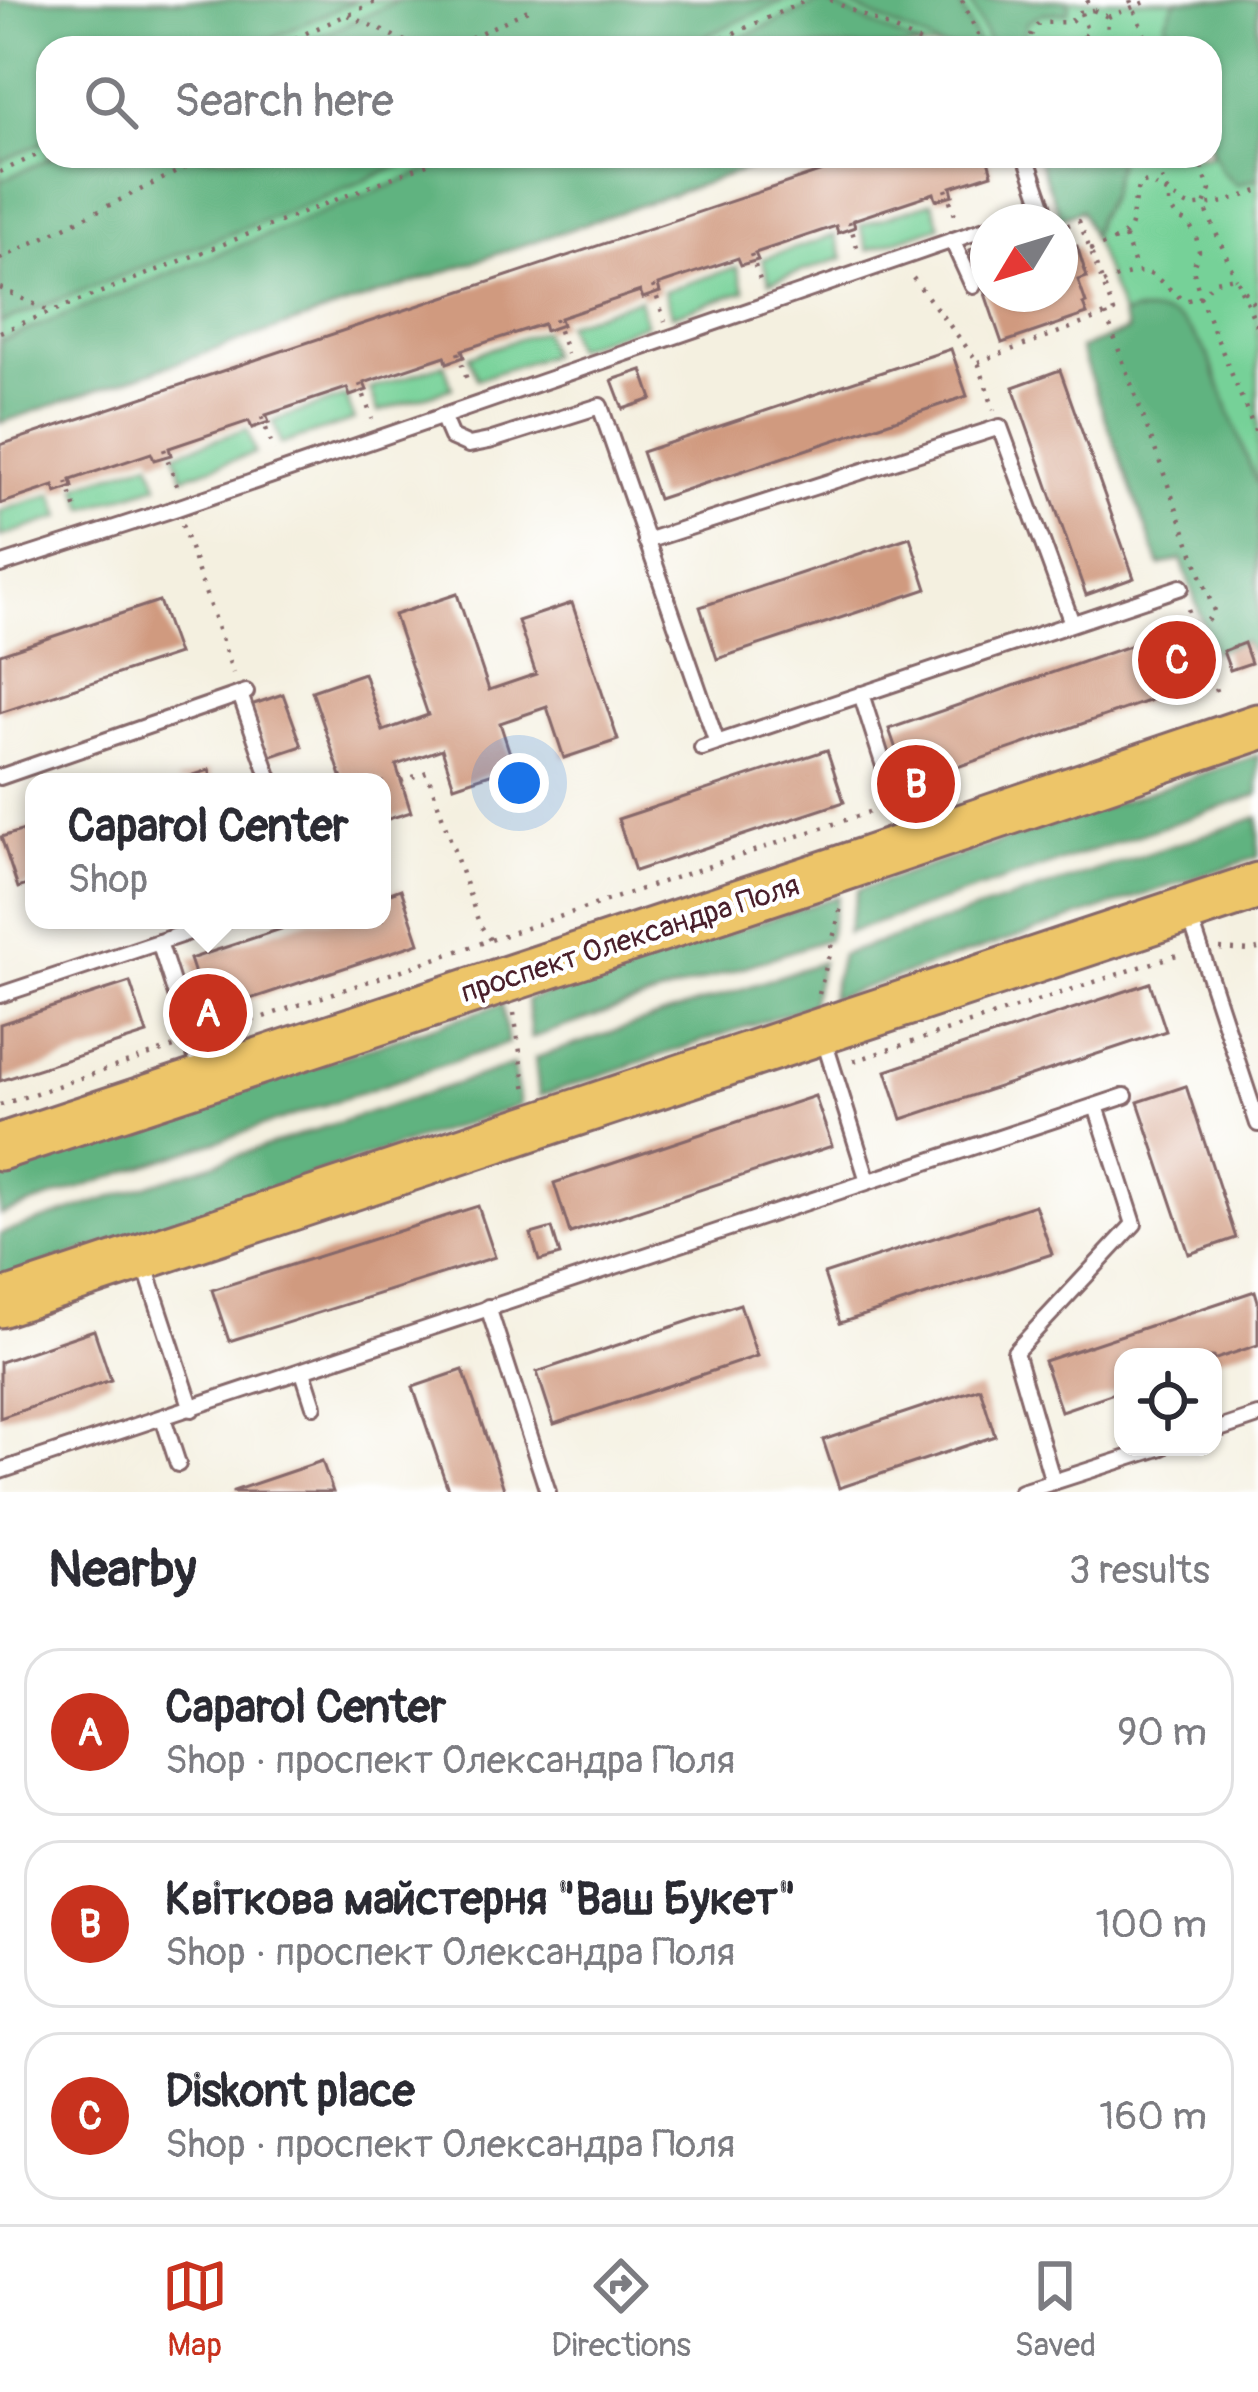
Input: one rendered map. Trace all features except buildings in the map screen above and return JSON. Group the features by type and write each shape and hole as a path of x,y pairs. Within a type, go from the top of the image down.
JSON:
{"main road":[{"name":"проспект Олександра Поля","path":"0,1147 197,1061 840,869 902,824 1258,727"},
{"path":"0,1304 818,1021 1258,886"}],"lane":[{"path":"1030,168 1043,204"},
{"path":"0,565 970,234"},
{"path":"957,238 970,277"},
{"path":"442,416 451,437 469,445 600,406 710,746 1180,587"},
{"path":"646,541 1000,427 1072,623"},
{"path":"0,777 244,693 268,773"},
{"path":"861,694 902,824"},
{"path":"1188,909 1258,1124"},
{"path":"0,995 198,929"},
{"path":"159,942 197,1061"},
{"path":"818,1021 868,1180"},
{"path":"1242,1076 1258,1071"},
{"path":"0,1471 1125,1096"},
{"path":"1053,1482 1015,1352 1134,1224 1096,1106"},
{"path":"142,1256 192,1409"},
{"path":"488,1307 548,1492"},
{"path":"303,1372 314,1406"},
{"path":"1222,1428 1258,1416"},
{"path":"164,1418 178,1464"},
{"path":"1021,1492 1134,1456"}],"path":[{"path":"300,36 380,0"},
{"path":"728,36 807,0"},
{"path":"830,0 908,36"},
{"path":"962,0 978,36"},
{"path":"1087,0 1093,10 1108,17"},
{"path":"1108,17 1131,4 1151,0"},
{"path":"1131,4 1145,36"},
{"path":"474,36 528,10"},
{"path":"1031,36 1040,23 1070,22 1081,12 1093,10"},
{"path":"1081,12 1089,36"},
{"path":"347,15 393,36"},
{"path":"1107,36 1108,17"},
{"path":"0,172 36,156"},
{"path":"0,259 185,168"},
{"path":"0,332 416,168"},
{"path":"1158,168 1169,206 1196,236 1199,251 1193,268 1200,297 1258,438"},
{"path":"1202,168 1210,190 1204,205 1258,328"},
{"path":"1090,250 1125,238 1133,223 1131,208 1139,184 1148,182 1190,207 1226,202 1258,190"},
{"path":"946,189 957,238"},
{"path":"849,221 865,271"},
{"path":"978,362 1114,312 1078,221"},
{"path":"1125,238 1137,271"},
{"path":"751,254 768,304"},
{"path":"908,271 978,362 1000,427"},
{"path":"1102,284 1137,271 1155,275 1184,301 1200,297 1215,281 1235,277"},
{"path":"1235,277 1258,310"},
{"path":"653,286 670,338"},
{"path":"0,288 51,312"},
{"path":"1106,315 1214,611 1197,636"},
{"path":"555,319 573,371"},
{"path":"458,352 476,405"},
{"path":"360,384 378,439"},
{"path":"262,417 281,472"},
{"path":"164,449 244,693"},
{"path":"67,482 85,538"},
{"path":"1180,587 1217,694"},
{"path":"401,781 428,772 479,923 496,956"},
{"path":"0,1105 197,1061 492,942 902,824"},
{"path":"818,1021 846,889 840,869"},
{"path":"514,1008 528,1105"}],"green space":[{"path":"0,0 1258,0 1258,659 1244,641 1213,652 1181,559 1160,566 1080,349 1128,330 1082,211 1078,212 1078,204 1056,204 1042,168 1222,168 1222,36 36,36 36,168 750,168 0,423"},
{"path":"0,0 357,0 278,36 36,36 36,146 0,162"},
{"path":"400,0 786,0 706,36 320,36"},
{"path":"838,0 958,0 974,36 917,36"},
{"path":"969,0 1067,0 1070,6 1067,13 1044,13 1026,23 1024,36 986,36"},
{"path":"1258,0 1258,178 1237,185 1221,170 1222,36 1169,36 1165,22 1174,3"},
{"path":"823,1 897,36 746,36"},
{"path":"36,165 395,168 0,323 0,181"},
{"path":"435,168 750,168 0,423 0,341"},
{"path":"1042,168 1116,168 1092,238 1078,204 1056,204"},
{"path":"932,202 940,226 868,250 860,226"},
{"path":"835,235 843,258 770,282 762,259"},
{"path":"737,267 745,291 672,315 664,291"},
{"path":"639,299 646,324 573,348 565,324"},
{"path":"1133,312 1178,319 1199,342 1258,487 1258,660 1244,641 1213,652 1181,559 1160,566 1080,349 1128,331 1122,316"},
{"path":"542,331 550,355 477,379 469,356"},
{"path":"444,364 452,388 378,412 370,389"},
{"path":"346,396 354,420 281,444 273,421"},
{"path":"247,429 255,453 183,477 175,453"},
{"path":"150,461 158,485 85,509 77,486"},
{"path":"53,494 61,517 0,537 0,511"},
{"path":"1258,755 1258,795 847,933 858,890"},
{"path":"1258,817 1258,857 830,999 841,955"},
{"path":"838,896 828,939 531,1038 527,1000"},
{"path":"822,962 811,1005 539,1096 535,1058"},
{"path":"502,1004 508,1043 0,1215 0,1169"},
{"path":"513,1065 520,1105 0,1279 0,1234"}],"place":[{"name":"Diskont place","path":"1177,660"},
{"name":"Квіткова майстерня \"Ваш Букет\"","path":"916,784"},
{"name":"Caparol Center","path":"208,1013"}]}
